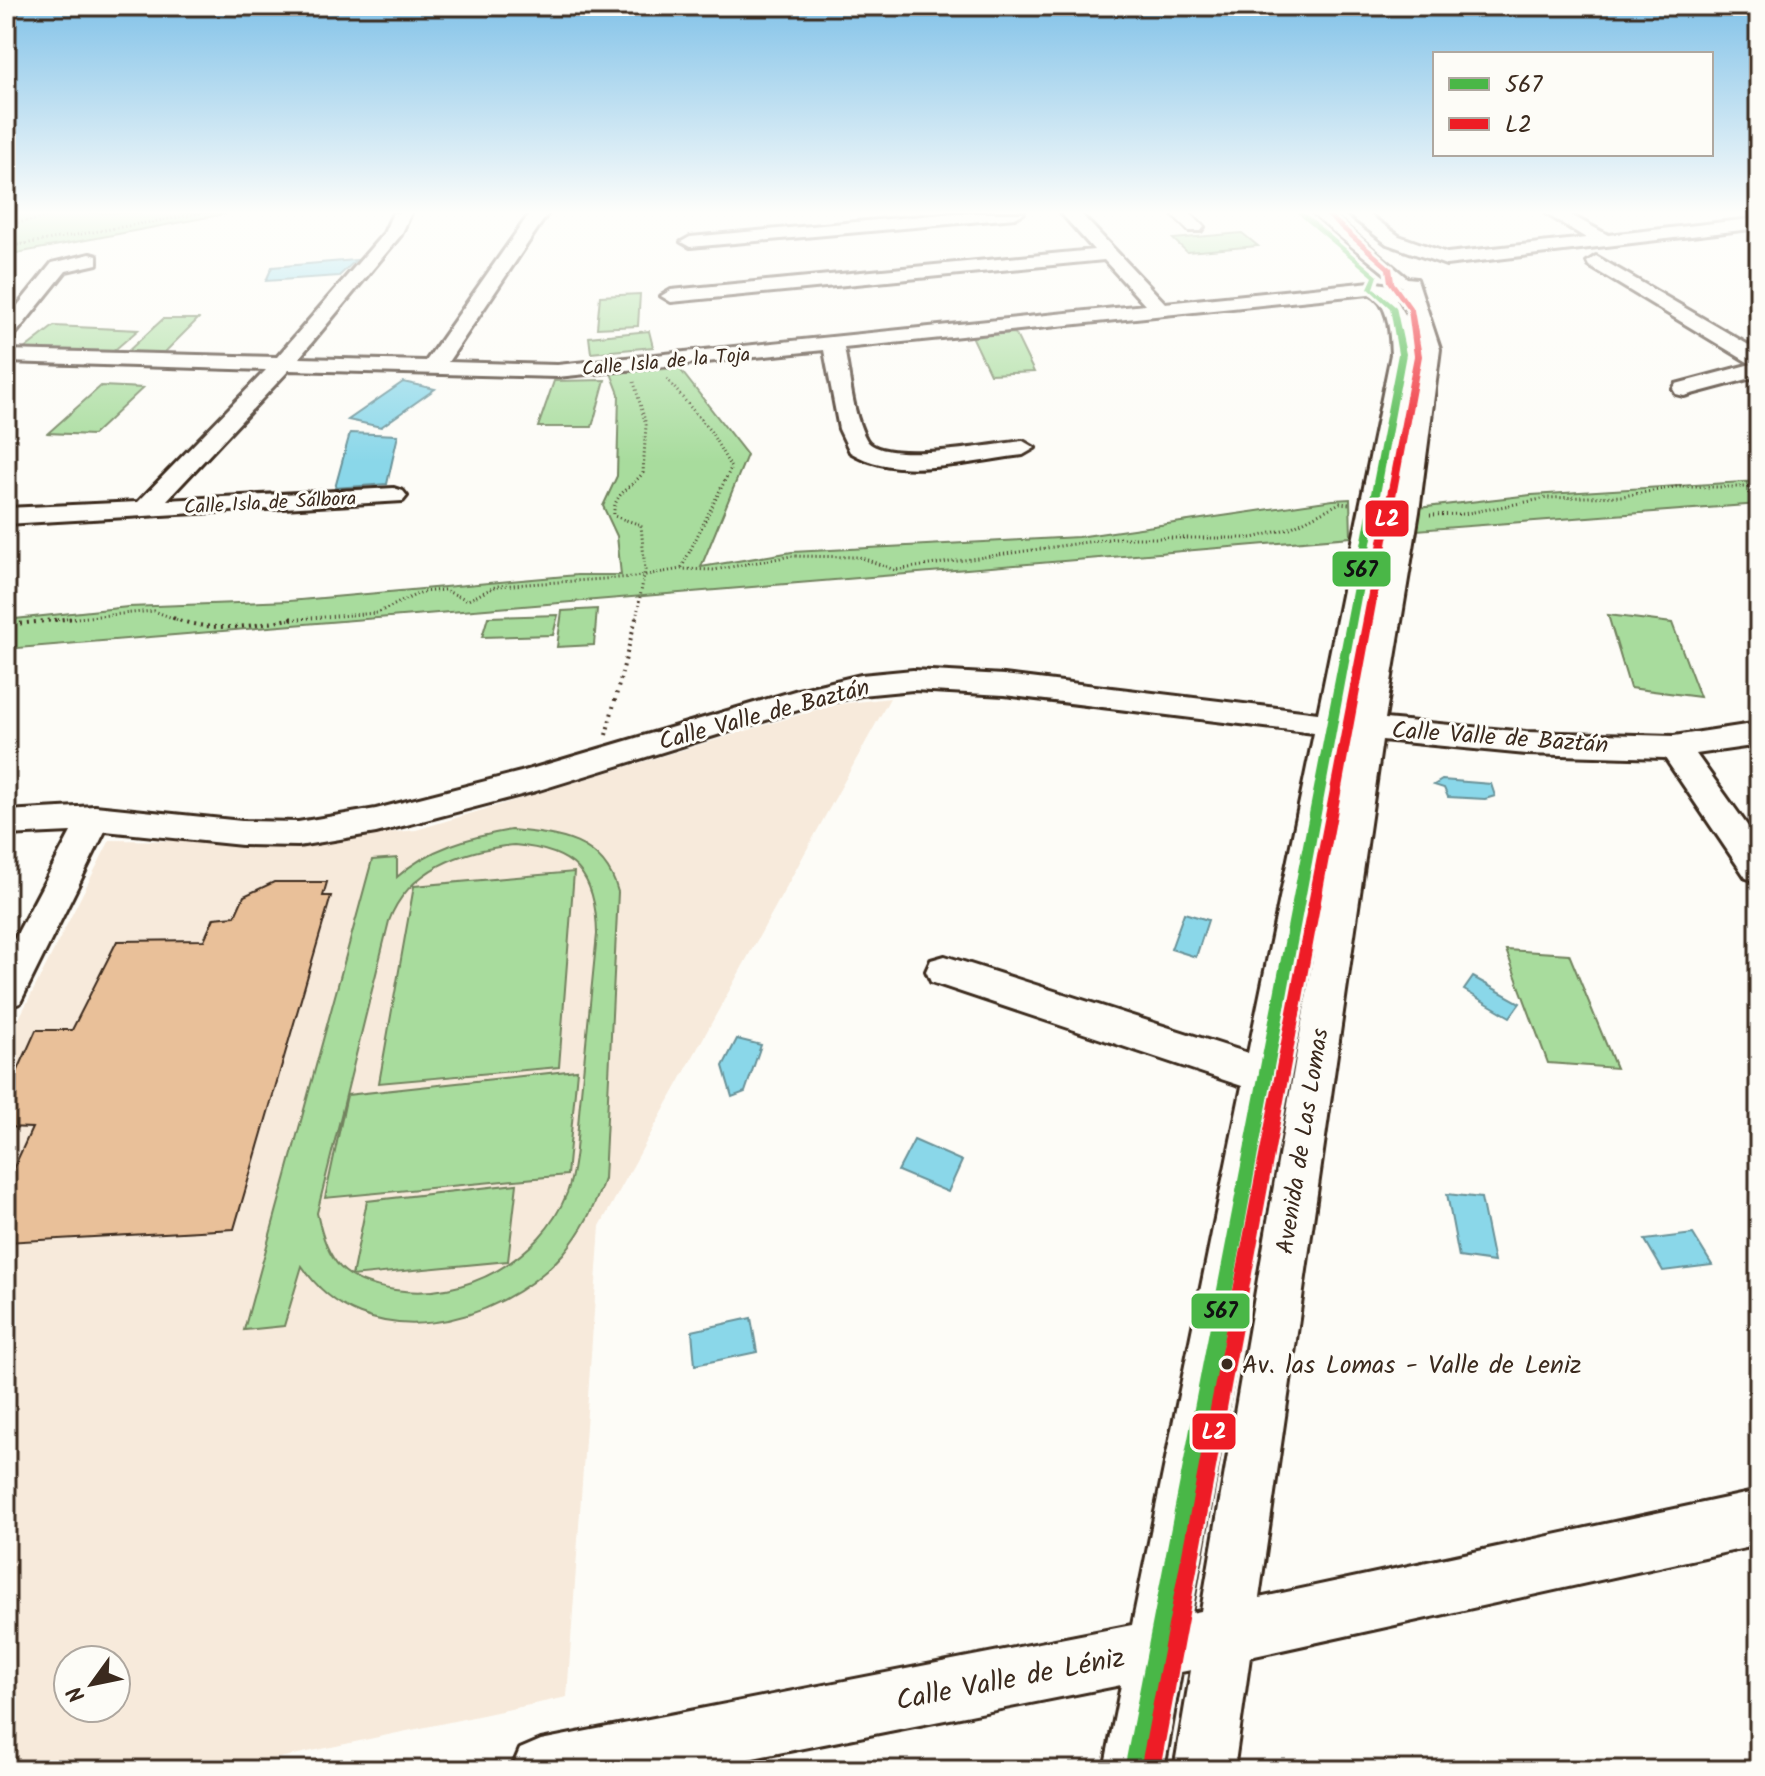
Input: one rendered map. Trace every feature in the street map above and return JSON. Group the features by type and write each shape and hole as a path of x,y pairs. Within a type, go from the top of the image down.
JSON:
{"street":[{"path":"6,333 36,296"},
{"name":"Calle Isla de Sálbora","path":"145,509 281,366 340,296"},
{"path":"431,370 482,296"},
{"path":"1148,296 1159,308"},
{"name":"Calle Isla de la Toja","path":"6,356 281,366 557,371 1280,296"},
{"path":"1383,514 1402,354 1400,323 1405,296"},
{"path":"1383,514 1429,349 1412,296"},
{"path":"1646,296 1759,360"},
{"path":"833,344 856,445 871,457 902,459 1023,448"},
{"path":"1684,389 1759,369"},
{"name":"Calle Isla de Sálbora","path":"6,516 394,496"},
{"name":"Avenida de Las Lomas","path":"1204,1770 1350,726 1383,514"},
{"name":"Calle Valle de Baztán","path":"6,823 95,818 242,833 298,834 376,821 601,760 798,700 861,685 913,680 1004,685 1350,726 1526,743 1674,747 1759,734"},
{"name":"Avenida de Las Lomas","path":"1134,1770 1262,1075 1350,726"},
{"path":"1674,747 1759,869"},
{"path":"6,992 95,818"},
{"name":"Avenida de Las Lomas","path":"945,971 1262,1075"},
{"name":"Calle Valle de Léniz","path":"541,1770 1156,1649 1759,1518"}],"path":[{"path":"665,362 666,377 712,431 724,449 731,468 681,569"},
{"path":"601,760 615,687 637,620 645,575 646,543 641,525 614,516 613,509 616,496 643,473 646,425 629,365"},
{"path":"6,625 154,611 187,624 249,628 295,618 377,613 392,609 422,592 444,590 468,600 497,586 645,575 681,569 714,570 791,556 859,557 895,570 1115,538 1253,538 1290,528 1340,503 1383,514 1463,514 1547,498 1623,496 1676,487 1759,487"}],"shaded area":[{"path":"890,698 600,1226 567,1697 222,1770 6,1770 6,1044 110,840 300,842 416,830 832,705"}],"green space":[{"path":"600,296 640,296 638,326 597,328"},
{"path":"163,319 198,319 164,353 127,352"},
{"path":"54,326 138,330 110,354 23,350"},
{"path":"649,331 653,347 591,353 589,337"},
{"path":"1015,333 1034,372 990,374 972,336"},
{"path":"679,368 747,455 701,567 792,552 1078,537 1350,499 1351,537 6,649 6,620 128,607 289,601 577,575 621,575 617,536 603,506 617,476 619,394 611,373"},
{"path":"605,380 592,427 538,427 554,381"},
{"path":"101,386 143,388 93,435 48,433"},
{"path":"1759,481 1759,504 1417,530 1418,508 1531,495"},
{"path":"597,609 594,645 557,647 562,611"},
{"path":"558,615 553,635 482,637 488,617"},
{"path":"1608,615 1672,623 1700,697 1630,688"},
{"path":"511,830 546,834 577,843 602,861 618,892 604,1179 592,1209 563,1254 535,1280 503,1300 468,1315 431,1323 394,1323 360,1314 328,1295 302,1266 284,1326 244,1330 372,860 397,858 397,877 436,851","holes":["514,845 553,852 578,868 586,880 596,913 597,934 576,1148 567,1193 555,1217 520,1256 473,1282 421,1292 362,1282 350,1276 333,1258 317,1213 389,921 409,888 440,865 495,848"]},
{"path":"574,872 559,1067 379,1083 414,886"},
{"path":"1506,950 1569,954 1616,1068 1548,1063"},
{"path":"577,1070 567,1175 325,1198 347,1095"},
{"path":"517,1184 508,1261 352,1276 367,1201"}],"water":[{"path":"403,382 435,389 381,427 348,420"},
{"path":"350,433 398,435 387,484 335,488"},
{"path":"1442,780 1491,784 1495,796 1485,799 1448,797 1444,788 1434,785"},
{"path":"1184,913 1208,920 1196,957 1171,949"},
{"path":"1473,977 1520,1003 1510,1017 1464,990"},
{"path":"737,1039 761,1045 745,1092 732,1097 723,1066"},
{"path":"914,1140 962,1161 948,1192 898,1171"},
{"path":"1447,1194 1481,1198 1494,1262 1459,1257"},
{"path":"1693,1234 1712,1265 1663,1271 1645,1240"},
{"path":"751,1318 757,1352 695,1365 692,1331"}],"building":[{"path":"274,882 327,882 323,896 331,896 234,1229 6,1242 6,1185 32,1128 6,1127 6,1097 36,1030 72,1030 117,941 204,940 214,918 235,916 244,896"}],"transit line":[{"name":"567","path":"1134,1770 1402,354 1393,307 1380,296"},
{"name":"L2","path":"1150,1770 1418,356 1411,310 1401,296"}],"place":[{"name":"Av. las Lomas - Valle de Leniz","path":"1227,1364"}]}
